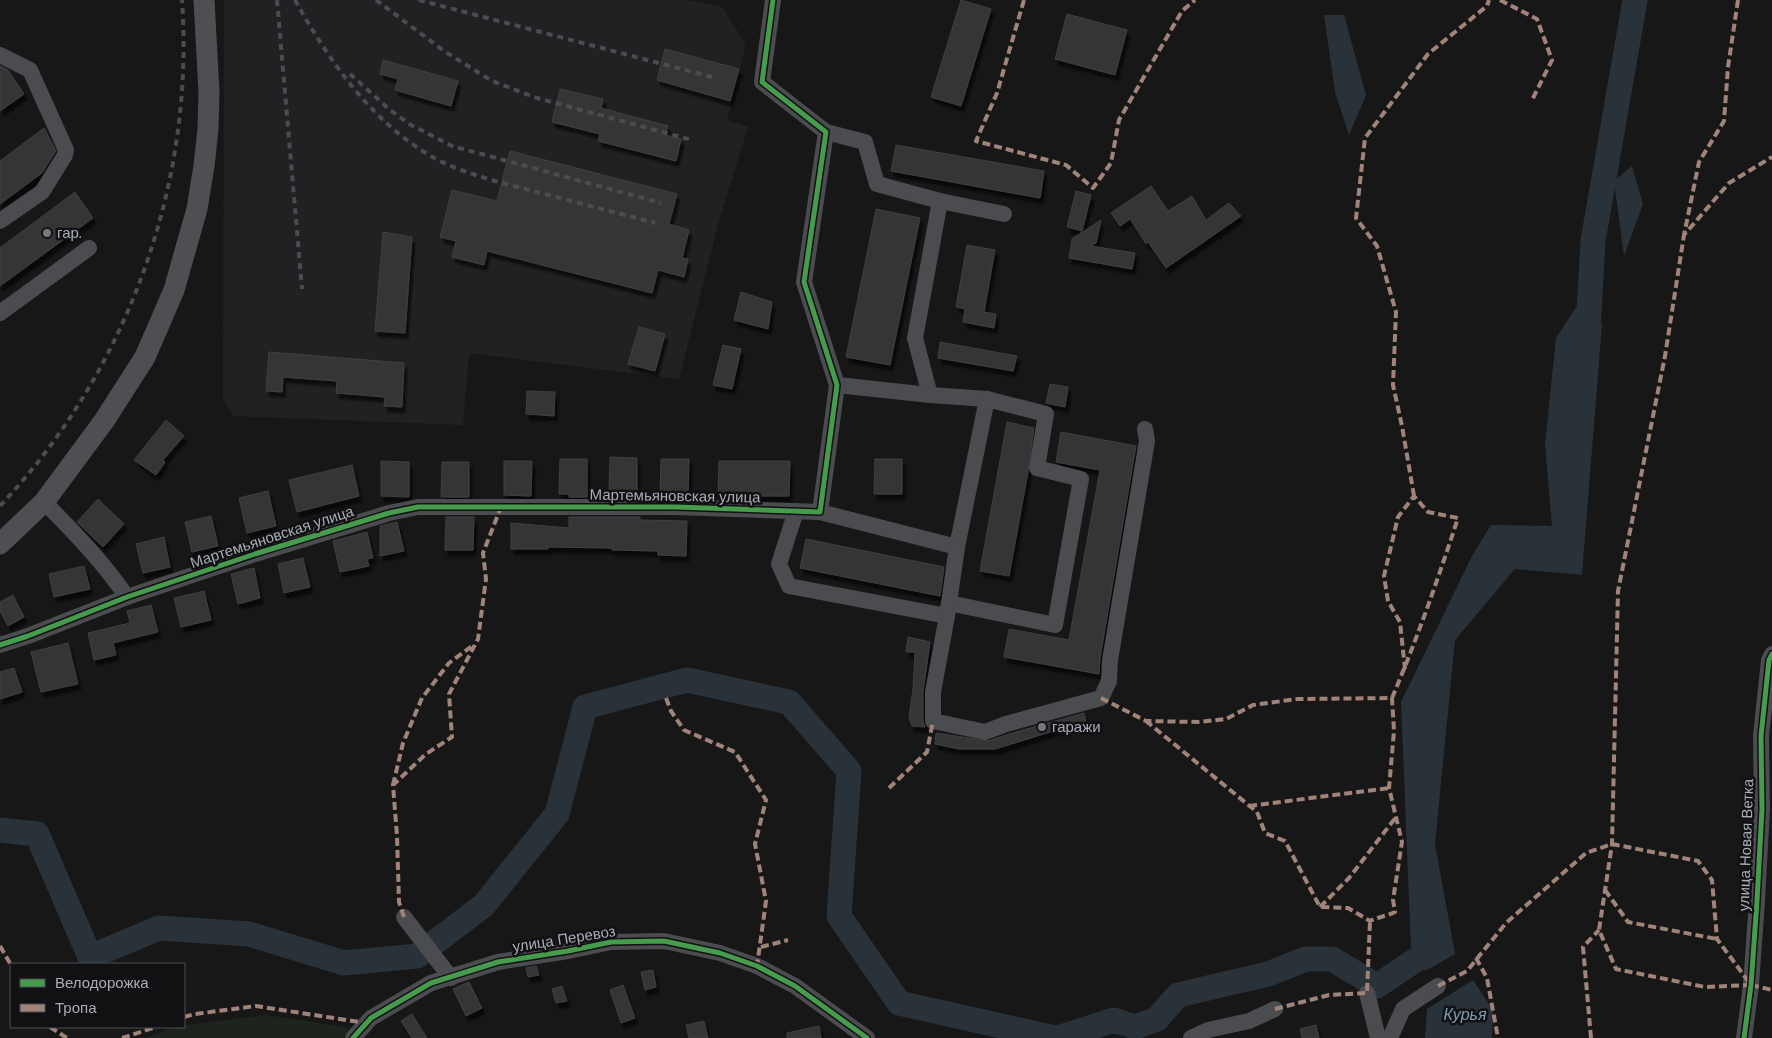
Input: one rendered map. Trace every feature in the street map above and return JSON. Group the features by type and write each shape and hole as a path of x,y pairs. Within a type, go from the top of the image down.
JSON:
{"main road":[{"path":"0,544 44,502 79,456 128,385 146,357 174,290 197,209 208,129 209,92 204,0"}],"street":[{"path":"773,0 762,82 826,132 865,142 877,184 940,201 1004,214"},
{"path":"0,55 30,70 66,150 65,156 42,192 0,221"},
{"path":"820,512 837,385 804,282 826,132"},
{"path":"930,395 916,338 940,201"},
{"path":"0,313 90,248"},
{"path":"796,511 779,564 789,586 1055,624 1081,478 1037,468 1046,414 988,399 837,385"},
{"path":"988,399 957,547 933,692 933,721 985,732 1006,724 1101,698 1109,681 1110,660 1147,442 1145,429"},
{"path":"44,502 112,575 126,598"},
{"name":"Мартемьяновская улица","path":"0,645 126,598 255,554 389,513 418,507 676,507 820,512 957,547"},
{"name":"улица Новая Ветка","path":"1744,1038 1751,985 1757,901 1762,809 1761,736 1769,660 1772,654"},
{"path":"404,917 447,973"},
{"name":"улица Перевоз","path":"353,1038 371,1018 447,973 611,942 664,941 720,953 757,966 795,986 867,1038"},
{"path":"1390,1038 1403,1009 1438,986"},
{"path":"1367,993 1378,1038"},
{"path":"1191,1038 1208,1030 1249,1020 1275,1009"}],"shaded area":[{"path":"224,0 688,0 722,7 746,44 727,120 748,127 719,221 679,379 469,353 463,425 233,416 223,400"},
{"path":"267,1015 350,1028 343,1038 146,1038 173,1028 185,1028 185,1025"}],"water":[{"path":"1324,15 1344,15 1366,95 1349,135 1335,92"},
{"path":"1632,166 1643,204 1624,256 1614,181"},
{"path":"1577,306 1602,324 1582,575 1515,569 1455,640 1435,844 1455,954 1425,971 1411,947 1401,702 1472,556 1491,525 1552,526 1545,444 1556,338"},
{"name":"Курья","path":"1473,980 1493,1010 1492,1038 1425,1038 1427,1009"}],"building":[{"path":"961,0 991,9 961,106 931,97"},
{"path":"1067,14 1127,30 1115,75 1055,59"},
{"path":"665,49 739,69 730,101 657,80"},
{"path":"383,60 458,81 451,106 395,90 398,79 380,74"},
{"path":"0,66 8,70 24,94 0,111"},
{"path":"560,89 603,99 601,108 668,126 665,135 681,139 676,161 598,141 600,134 552,122"},
{"path":"44,128 56,151 42,173 0,204 0,161"},
{"path":"896,145 1044,171 1040,198 891,171"},
{"path":"510,151 677,194 669,224 689,230 682,258 688,259 684,277 658,270 652,293 487,251 484,265 452,257 456,241 440,237 452,190 497,201"},
{"path":"1151,186 1168,211 1192,196 1206,220 1229,203 1241,216 1166,268 1148,242 1146,244 1130,219 1120,226 1111,213"},
{"path":"1076,191 1091,195 1082,231 1067,227"},
{"name":"гар.","path":"75,192 93,218 0,286 0,248"},
{"path":"876,209 920,218 890,365 846,357"},
{"path":"1101,220 1096,243 1091,246 1135,253 1132,269 1069,258 1072,239"},
{"path":"383,232 412,237 405,333 375,331"},
{"path":"967,245 995,250 984,312 996,314 994,328 963,322 965,309 956,307"},
{"path":"741,292 772,302 768,329 734,320"},
{"path":"639,327 665,334 655,371 628,364"},
{"path":"940,342 1017,356 1013,371 938,358"},
{"path":"723,345 741,349 732,389 713,385"},
{"path":"269,352 404,363 402,407 384,406 385,397 336,393 337,381 283,377 282,392 266,391"},
{"path":"1050,384 1068,387 1065,407 1046,403"},
{"path":"527,391 555,392 554,416 526,414"},
{"path":"166,420 184,436 163,460 165,462 156,475 134,460"},
{"path":"1007,422 1034,428 1009,576 980,571"},
{"path":"1061,432 1136,446 1100,658 1099,674 1004,657 1009,629 1069,640 1100,470 1056,462"},
{"path":"610,457 637,458 637,492 609,492"},
{"path":"560,459 587,459 587,497 569,497 569,494 559,494"},
{"path":"661,459 689,459 688,494 660,493"},
{"path":"875,459 902,459 902,494 874,494"},
{"path":"381,461 409,462 409,497 381,496"},
{"path":"504,461 532,461 531,496 504,495"},
{"path":"719,461 790,461 789,496 718,496"},
{"path":"442,462 469,462 469,497 441,497"},
{"path":"352,465 359,496 297,512 289,480"},
{"path":"268,491 276,526 247,533 239,498"},
{"path":"98,499 124,524 103,547 77,522"},
{"path":"211,516 218,546 192,552 185,522"},
{"path":"446,517 474,517 473,550 445,550"},
{"path":"569,517 640,517 640,520 687,521 686,556 658,555 658,551 612,550 612,548 548,547 548,549 511,549 511,523 569,528"},
{"path":"397,522 404,551 380,556 380,526"},
{"path":"367,532 373,558 367,559 369,566 340,572 333,541"},
{"path":"164,537 170,567 143,573 136,544"},
{"path":"806,539 944,567 940,596 800,568"},
{"path":"303,558 310,587 284,593 278,564"},
{"path":"84,566 90,589 54,597 49,574"},
{"path":"254,568 260,598 238,604 231,574"},
{"path":"204,591 211,620 181,627 174,598"},
{"path":"13,595 24,617 8,626 0,611 0,602"},
{"path":"151,605 158,632 113,643 116,655 94,660 88,633 130,623 127,611"},
{"path":"908,637 930,642 923,692 923,721 925,727 912,726 909,717 915,652 906,652"},
{"path":"68,643 78,684 41,692 31,652"},
{"path":"14,668 22,692 0,699 0,672"},
{"name":"гаражи","path":"1084,713 1086,721 995,749 959,749 935,744 936,733 988,741"},
{"path":"536,966 539,975 528,977 526,968"},
{"path":"653,970 656,987 645,990 641,972"},
{"path":"469,982 482,1008 466,1016 453,989"},
{"path":"623,985 635,1018 621,1023 610,990"},
{"path":"562,986 567,1001 556,1003 552,989"},
{"path":"412,1014 427,1038 412,1038 401,1021"},
{"path":"704,1021 708,1038 689,1038 686,1025"},
{"path":"1316,1025 1319,1038 1302,1038 1300,1029"},
{"path":"819,1026 821,1038 787,1038 787,1033"}],"waterway":[{"path":"1587,348 1593,241 1635,0"},
{"path":"0,830 37,834 90,957 159,928 249,934 344,963 417,956 484,905 557,814 585,707 687,680 789,702 849,771 839,916 899,1003 1055,1038"},
{"path":"1058,1038 1114,1020 1135,1027 1157,1019 1178,995 1268,974 1306,959 1332,959 1377,986 1426,953 1425,929"}],"railway":[{"path":"0,506 45,453 84,396 117,335 144,272 164,206 177,138 183,69 182,0"},
{"path":"277,0 302,289"},
{"path":"295,0 323,46 355,90 393,129 415,146 438,160 495,181 655,223"},
{"path":"376,0 444,51 492,81 537,98 692,140"},
{"path":"419,0 712,77"},
{"path":"350,74 390,110 411,125 452,146 661,203"}],"marked path":[{"path":"1024,0 997,93 976,141 1066,165 1093,188 1111,163 1119,120 1182,11 1195,0"},
{"path":"1414,496 1393,385 1396,312 1377,246 1356,218 1365,138 1428,54 1487,6 1489,0"},
{"path":"1500,0 1537,19 1552,60 1532,100"},
{"path":"1738,0 1728,67 1724,121 1699,162 1684,235 1729,183 1772,157"},
{"path":"1438,986 1467,971 1506,923 1586,853 1612,844 1698,861 1712,880 1717,939 1751,985 1705,987 1616,969 1599,930 1612,844 1618,591 1665,356 1684,235"},
{"path":"1392,698 1401,676 1410,654 1427,609 1458,518 1428,512 1414,496 1398,517 1384,576 1388,601 1400,622 1405,669"},
{"path":"404,917 399,902 393,785 426,754 452,737 449,694 478,639 486,579 483,553 501,507"},
{"path":"393,785 403,743 422,698 449,663 472,646"},
{"path":"666,698 671,711 684,730 735,752 766,800 755,844 766,901 757,966"},
{"path":"1101,698 1146,721 1198,722 1226,719 1253,705 1297,699 1392,698 1394,731 1389,788 1402,842 1393,900 1395,912 1370,921 1348,908 1320,907 1285,841 1265,833 1257,812 1146,721"},
{"path":"889,788 927,752 933,721"},
{"path":"1249,806 1389,788"},
{"path":"1320,907 1349,878 1396,817"},
{"path":"1605,890 1628,922 1717,939"},
{"path":"1275,1009 1329,995 1367,993 1370,921"},
{"path":"1591,1038 1583,947 1599,930"},
{"path":"761,947 788,940"},
{"path":"0,946 10,963"},
{"path":"1476,958 1487,978 1498,1038"},
{"path":"1751,985 1772,990"},
{"path":"185,1017 256,1006 366,1023"},
{"path":"52,1028 67,1038"},
{"path":"122,1038 153,1028"}],"cycle path":[{"path":"0,645 127,597 255,554 389,513 418,507 676,507 820,512 837,385 804,282 826,132 762,82 773,0"},
{"path":"1744,1038 1751,985 1757,901 1762,809 1761,736 1769,660 1772,654"},
{"path":"353,1038 371,1018 431,983 498,962 611,942 664,941 720,953 757,966 795,986 867,1038"}],"place":[{"name":"гар.","path":"47,233"},
{"name":"гаражи","path":"1042,727"}]}
